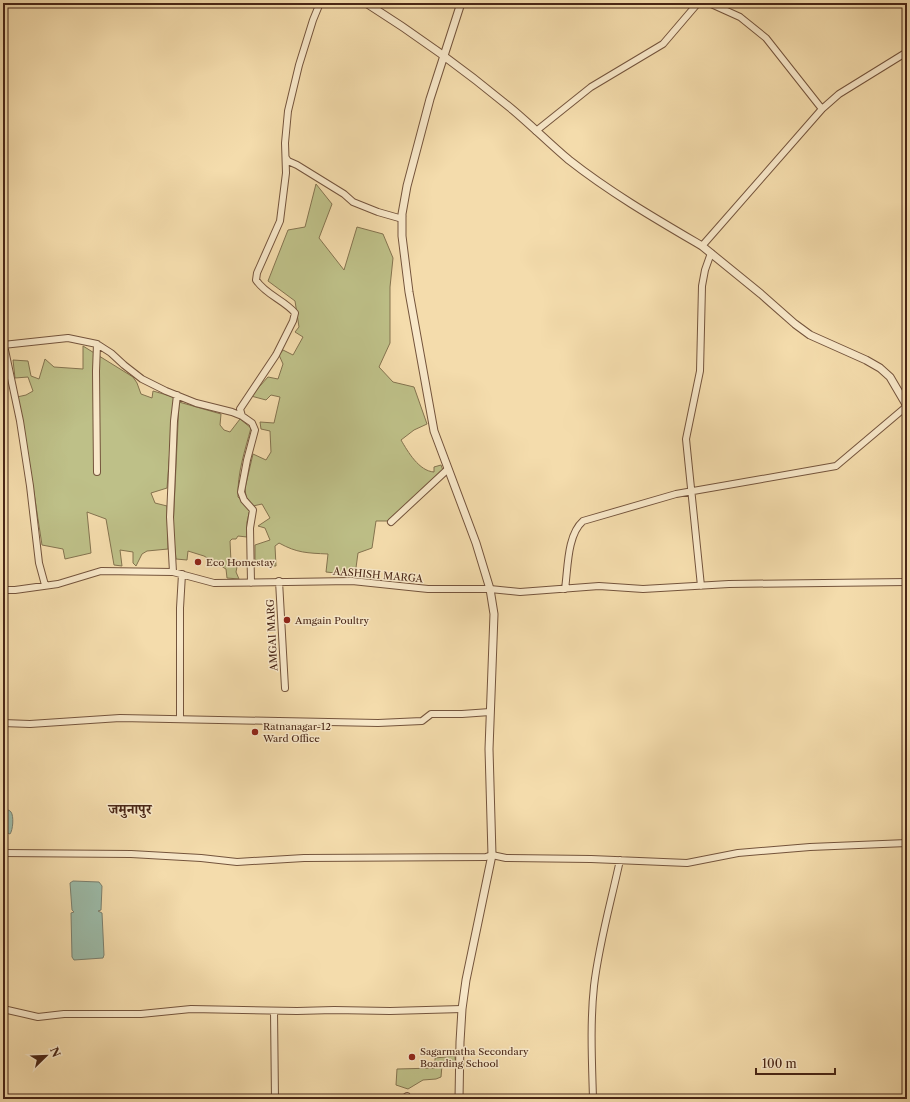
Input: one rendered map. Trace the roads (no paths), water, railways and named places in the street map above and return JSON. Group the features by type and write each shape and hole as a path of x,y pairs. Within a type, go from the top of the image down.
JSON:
{"street":[{"path":"242,416 240,409 276,355 293,321 295,313 290,307 261,288 256,280 257,272 280,221 286,174 285,143 288,111 299,65 320,3"},
{"path":"366,3 444,55 514,110 569,160 632,204 702,246 762,294 794,324 810,335 866,360 880,368 890,377 907,406 836,466 676,494 583,521 577,526 572,537 565,589"},
{"path":"459,1099 462,1009 466,980 492,855 489,749 494,614 490,589 476,543 434,431 408,292 402,236 402,216 407,186 430,99 461,3"},
{"path":"536,131 591,87 663,44 698,3"},
{"path":"710,3 740,17 766,38 822,109"},
{"path":"702,246 822,109 839,94 907,52"},
{"path":"286,158 288,161 344,194 353,202 392,216 399,218 402,216"},
{"path":"701,586 690,492 686,439 700,371 702,286 705,270 711,253"},
{"path":"45,585 39,563 30,486 20,420 4,345 68,338 97,344 111,353 142,378 196,403 242,416 252,423 255,430 241,492 244,500 253,510 250,528 250,583"},
{"path":"97,344 97,472"},
{"path":"173,572 170,517 174,421 177,395"},
{"path":"391,522 448,470"},
{"name":"AASHISH MARGA","path":"3,590 15,590 58,584 101,571 173,572 214,583 352,581 428,589 490,589 520,592 599,586 643,589 810,583 907,582"},
{"path":"180,718 180,608 182,574"},
{"name":"AMGAI MARG","path":"279,581 284,688"},
{"path":"3,723 30,724 120,718 180,718 378,723 422,721 431,714 490,712"},
{"path":"3,853 131,854 201,858 237,862 304,858 486,857 492,855 506,858 687,863 738,853 810,847 907,843"},
{"path":"593,1099 594,986 599,953 620,860"},
{"path":"3,1009 38,1017 64,1014 141,1014 191,1009 390,1011 462,1009"},
{"path":"274,1011 275,1099"}],"place":[{"name":"Eco Homestay","path":"198,562"},
{"name":"Amgain Poultry","path":"287,620"},
{"name":"Ratnanagar-12 Ward Office","path":"255,732"},
{"name":"Sagarmatha Secondary Boarding School","path":"412,1057"}],"district":[{"name":"जमुनापुर","path":"130,809"}]}
